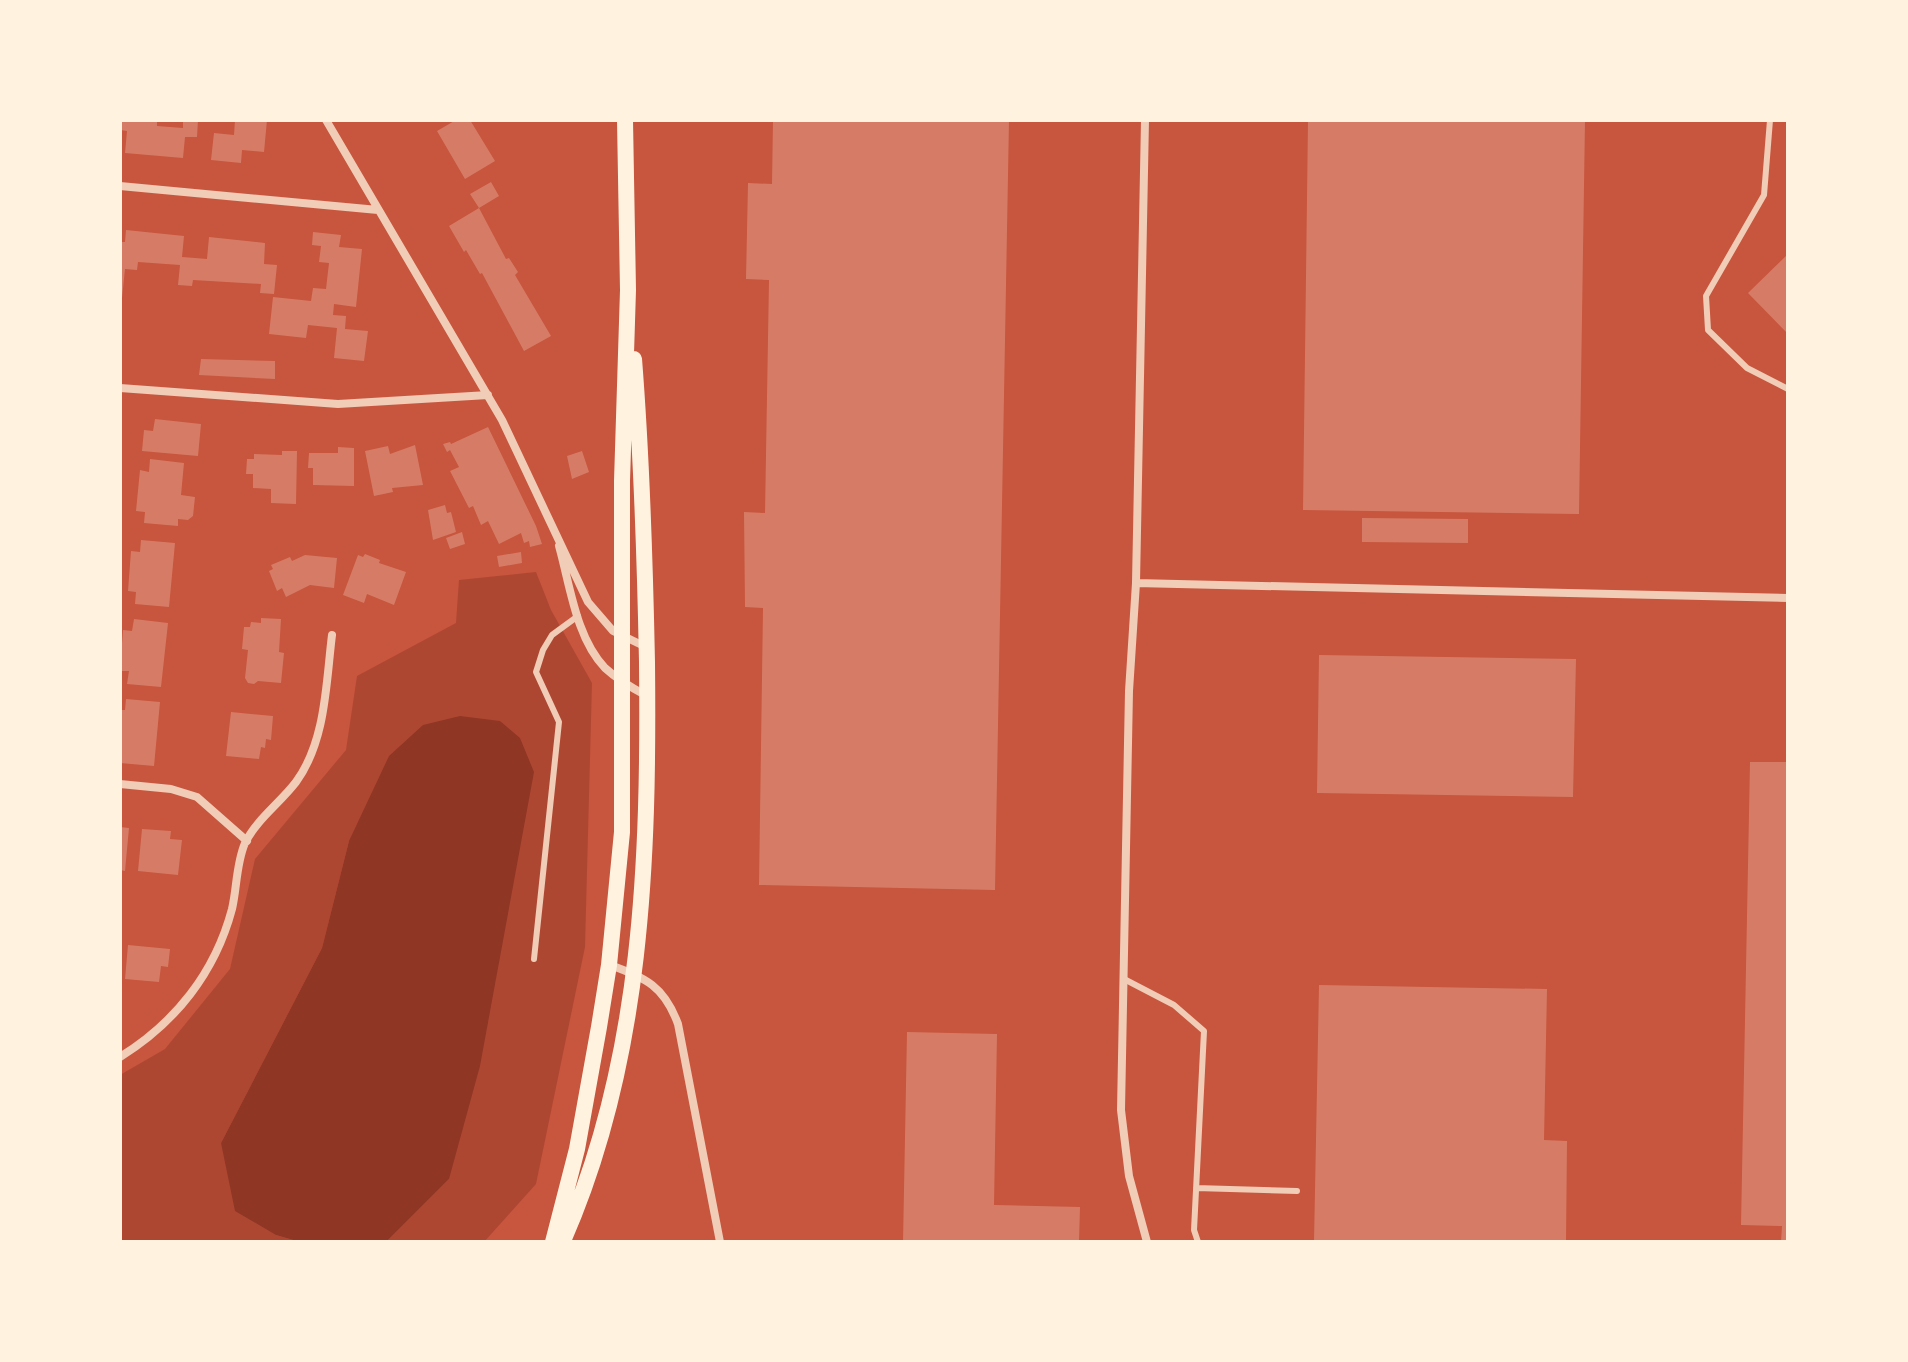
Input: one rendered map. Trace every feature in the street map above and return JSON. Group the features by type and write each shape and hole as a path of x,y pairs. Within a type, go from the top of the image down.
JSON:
{"main road":[{"path":"553,1242 577,1149 609,965 624,788 620,682 628,290 625,120"},
{"path":"563,1242 599,1140 619,1058 634,974 646,841 647,647 637,404 628,290"}],"street":[{"path":"326,120 488,395 523,461 588,602 605,625 621,637 647,647"},
{"path":"1145,120 1136,583 1129,691 1123,1134 1132,1190 1147,1242"},
{"path":"120,186 378,210"},
{"path":"120,388 304,403 388,402 488,395"},
{"path":"555,530 578,616 598,659 620,682 648,697"},
{"path":"1136,583 1788,598"},
{"path":"120,1057 143,1043 168,1020 214,959 227,928 241,853 247,841 296,782 311,756 321,718 332,635"},
{"path":"120,784 171,789 197,797 247,841"},
{"path":"609,965 651,984 667,999 678,1024 720,1242"}],"lane":[{"path":"1770,120 1764,195 1706,296 1708,330 1747,368 1788,389"},
{"path":"534,959 559,722 536,672 552,635 578,616"},
{"path":"1124,979 1174,1005 1204,1031 1194,1230 1198,1242"},
{"path":"1196,1188 1297,1191"}],"shaded area":[{"path":"536,572 551,610 592,683 585,947 536,1184 484,1242 386,1242 449,1179 349,841 322,948 221,1143 276,1235 300,1242 120,1242 120,1075 165,1049 230,969 255,859 346,750 357,676 456,623 459,580"},
{"path":"460,716 500,721 520,738 534,772 480,1066 449,1179 386,1242 300,1242 276,1235 235,1211 221,1143 322,948 349,841 389,756 423,725"}],"building":[{"path":"120,120 157,120 157,126 183,128 183,120 198,120 197,137 185,137 183,158 125,153 127,131 120,130"},
{"path":"235,120 267,120 264,152 242,150 241,163 211,160 214,133 234,135"},
{"path":"456,120 470,120 495,161 465,179 437,131"},
{"path":"773,120 1009,120 995,890 759,885 763,608 745,607 744,512 765,513 769,280 746,279 748,183 772,184"},
{"path":"1308,120 1585,120 1579,514 1303,510"},
{"path":"491,182 499,196 479,208 470,194"},
{"path":"479,208 506,259 509,258 518,272 515,275 551,336 524,351 482,273 466,250 464,252 449,226"},
{"path":"126,230 184,236 182,257 207,259 209,237 265,243 264,264 277,265 274,294 260,293 261,284 193,280 192,286 178,285 180,265 138,262 137,270 125,269 120,298 120,242 125,242"},
{"path":"313,232 341,235 339,247 362,249 356,307 334,304 333,315 346,316 345,329 368,331 364,361 334,358 337,328 308,325 306,338 269,334 273,297 311,301 313,288 326,289 329,263 319,262 321,246 312,245"},
{"path":"1788,254 1788,334 1748,293"},
{"path":"201,359 275,361 275,379 199,375"},
{"path":"155,419 201,424 198,456 142,451 144,430 153,431"},
{"path":"488,427 542,544 530,547 529,541 524,543 521,533 499,544 488,521 481,525 473,506 469,508 450,471 459,467 443,444 451,444"},
{"path":"415,445 423,485 392,488 393,492 374,496 365,451 388,446 390,454"},
{"path":"338,447 354,448 354,486 313,485 313,468 308,468 309,453 338,453"},
{"path":"282,451 297,451 296,504 271,503 271,489 253,488 253,474 246,474 247,459 254,459 254,454 282,455"},
{"path":"582,451 589,472 572,479 567,456"},
{"path":"150,459 184,463 181,495 195,497 193,516 188,520 178,519 178,526 144,523 145,512 136,511 140,470 149,472"},
{"path":"445,505 447,513 451,512 456,532 433,540 428,510"},
{"path":"1362,518 1468,519 1468,543 1362,542"},
{"path":"462,532 465,544 450,549 446,538"},
{"path":"141,540 175,543 169,607 135,604 136,592 128,591 131,551 140,552"},
{"path":"521,552 522,563 499,567 497,556"},
{"path":"365,554 380,560 379,563 406,572 394,605 367,594 364,603 343,595 358,555 363,557"},
{"path":"305,555 337,558 334,588 310,585 286,597 282,588 277,591 269,571 273,569 271,565"},
{"path":"261,618 281,619 279,652 284,653 281,683 258,681 254,684 248,683 245,678 248,650 242,649 244,627 250,627 251,622 261,623"},
{"path":"134,619 168,623 161,687 127,684 129,671 120,671 123,630 132,631"},
{"path":"1319,655 1576,659 1573,797 1317,793"},
{"path":"126,699 160,702 154,766 120,763 120,710 125,710"},
{"path":"231,712 273,716 271,740 266,739 259,759 226,756"},
{"path":"1750,762 1788,762 1788,1242 1781,1242 1782,1226 1741,1225"},
{"path":"120,827 129,828 125,871 120,870"},
{"path":"142,829 171,831 170,839 182,840 178,875 138,871"},
{"path":"128,945 170,949 168,967 161,966 159,982 125,979"},
{"path":"1319,985 1547,989 1544,1140 1567,1141 1566,1242 1314,1242"},
{"path":"907,1032 997,1034 994,1205 1080,1207 1079,1242 903,1242"}]}
